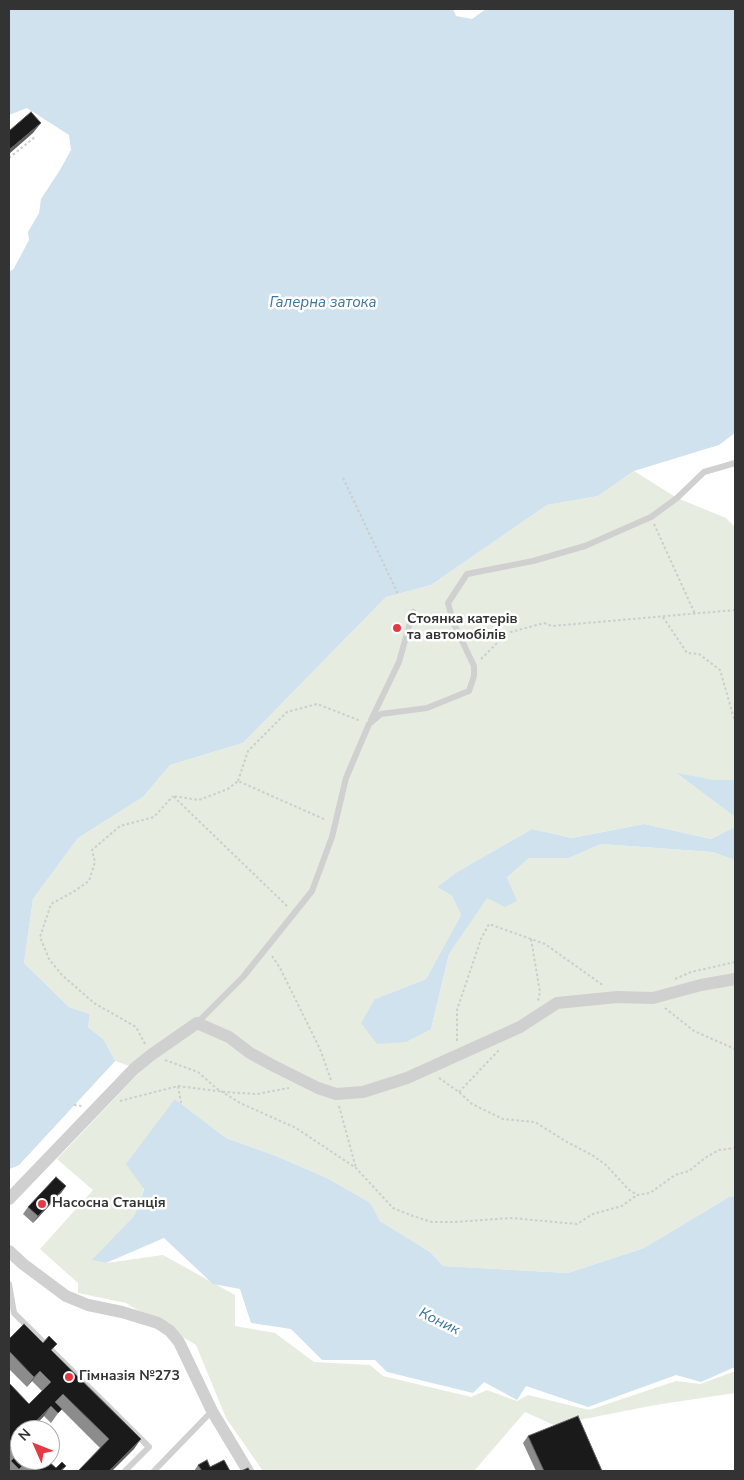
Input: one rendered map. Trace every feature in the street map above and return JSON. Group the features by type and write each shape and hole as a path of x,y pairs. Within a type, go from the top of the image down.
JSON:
{"street":[{"path":"9,1199 135,1068 197,1023 229,1037 250,1053 336,1094 363,1092 407,1078 457,1056 520,1027 557,1004 618,997 653,998 701,985 735,979"},
{"path":"9,1251 23,1264 66,1296 88,1305 122,1312 158,1323 170,1331 179,1342 212,1411 248,1471"}],"lane":[{"path":"369,724 381,714 427,708 468,691 474,676 474,666 453,622 448,603 467,574 533,561 585,546 651,517 677,498 704,472 735,462"},
{"path":"197,1023 243,977 312,891 335,824 346,778 369,724 399,662 413,612"},
{"path":"9,1284 14,1313 149,1447 125,1471"},
{"path":"9,1318 14,1313"},
{"path":"154,1471 212,1411"}],"path":[{"path":"9,158 35,137"},
{"path":"343,478 398,594"},
{"path":"651,517 695,614"},
{"path":"474,666 507,633 544,623 552,626 735,610"},
{"path":"664,617 687,653 699,654 720,670 735,722"},
{"path":"173,796 199,800 228,789 238,781 248,751 287,712 317,704 369,724"},
{"path":"238,781 335,824"},
{"path":"173,796 294,913"},
{"path":"173,796 154,817 120,826 92,850 95,862 89,881 51,904 40,937 49,959 62,975 94,1003 136,1027 151,1055 198,1072 240,1103 296,1128 356,1168 393,1208 432,1222 511,1218 578,1224 593,1214 622,1206 637,1195 650,1193 675,1175 689,1171 719,1150 735,1148"},
{"path":"457,1056 457,1010 481,938 489,924 531,939 552,949 596,979 618,997"},
{"path":"531,939 540,992 535,1017"},
{"path":"266,948 280,968 320,1049 336,1094 356,1168"},
{"path":"653,998 694,1031 735,1049"},
{"path":"459,1092 503,1046"},
{"path":"426,1070 459,1092 472,1104 503,1119 536,1122 566,1142 592,1155 637,1195"},
{"path":"74,1105 98,1108 178,1086 257,1094 310,1083"},
{"path":"178,1086 180,1103"}],"shaded area":[{"path":"634,471 677,498 726,518 735,527 735,780 715,780 677,774 735,817 735,827 711,839 644,824 572,838 532,829 457,872 437,887 452,896 461,915 426,979 375,999 431,1029 449,954 487,897 529,858 569,858 601,844 712,852 735,860 735,1197 729,1197 644,1248 568,1273 443,1266 430,1252 380,1221 369,1203 327,1178 276,1156 226,1138 175,1099 134,1216 93,1260 106,1263 163,1255 235,1295 235,1326 275,1333 314,1362 370,1365 383,1376 471,1397 487,1390 517,1401 528,1395 589,1410 676,1381 700,1384 733,1372 735,1372 735,1393 655,1405 554,1425 525,1412 474,1471 263,1471 226,1418 196,1345 126,1303 78,1293 78,1283 40,1249 93,1190 57,1159 139,1073 135,1068 115,1061 19,1165 9,1169 9,1018 102,1038 88,1027 90,1014 69,1007 24,963 33,899 78,838 143,797 170,765 243,743 386,597 431,585 547,505 598,496"}],"water":[{"name":"Галерна затока","path":"9,9 453,9 456,16 472,19 486,9 735,9 735,433 719,445 634,471 598,496 547,505 431,585 386,597 243,743 170,765 143,797 78,838 33,899 24,963 69,1007 90,1014 88,1027 103,1039 115,1061 19,1165 9,1169 9,271 13,270 29,240 28,232 39,213 41,199 71,150 69,135 27,108 9,115"},
{"path":"676,773 715,780 735,780 735,817"},
{"path":"644,824 711,839 735,827 735,860 712,852 601,844 569,858 529,858 507,878 517,901 505,907 487,898 449,954 431,1029 406,1042 377,1044 361,1023 375,999 426,979 461,915 452,896 437,887 457,872 532,829 572,838"},
{"name":"Коник","path":"175,1099 226,1138 276,1156 327,1178 370,1203 380,1221 430,1252 443,1266 568,1273 644,1248 729,1197 735,1197 735,1367 701,1382 676,1375 588,1407 526,1386 517,1400 484,1382 473,1393 387,1372 375,1360 322,1360 291,1329 251,1323 240,1289 213,1284 164,1238 106,1263 92,1260 134,1216 144,1189 126,1164"}],"building":[{"path":"31,112 41,123 9,150 9,131"},
{"name":"Насосна Станція","path":"56,1177 66,1186 38,1216 28,1207"},
{"path":"24,1324 43,1343 49,1336 57,1344 51,1350 141,1439 109,1471 78,1471 109,1439 63,1394 55,1402 62,1409 58,1413 51,1406 37,1420 10,1420 9,1447 9,1383 29,1404 51,1382 40,1371 34,1377 9,1351 9,1339"},
{"path":"578,1416 602,1471 544,1471 528,1436"},
{"path":"207,1460 210,1467 224,1460 230,1471 202,1471 198,1465"},
{"path":"62,1462 66,1466 60,1471 33,1470 60,1470"}],"place":[{"name":"Стоянка катерів та автомобілів","path":"397,628"},
{"name":"Насосна Станція","path":"42,1204"},
{"name":"Гімназія №273","path":"69,1377"}]}
